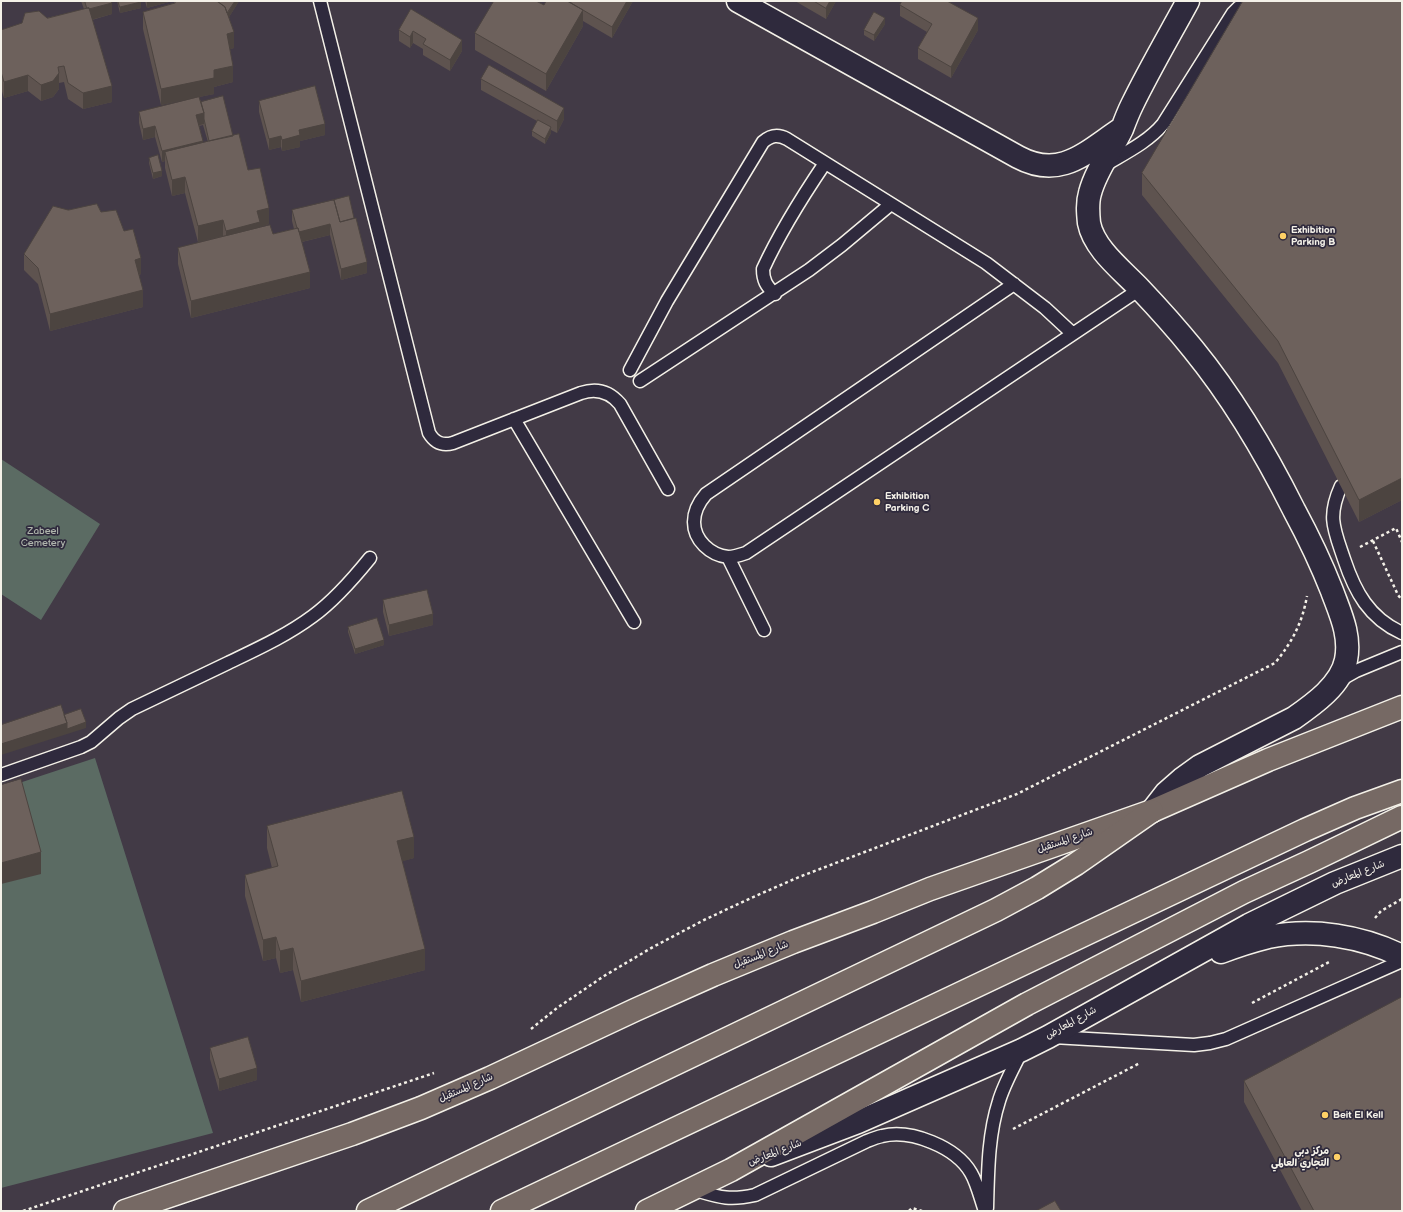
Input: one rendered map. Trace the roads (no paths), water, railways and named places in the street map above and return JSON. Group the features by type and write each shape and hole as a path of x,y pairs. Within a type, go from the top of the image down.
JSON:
{"main road":[{"name":"شارع المستقبل","path":"125,1211 151,1205 352,1134 414,1110 497,1075 635,1010 793,942 944,883 1152,811 1268,760 1402,707"},
{"path":"502,1211 1305,830 1362,805 1402,791"},
{"path":"368,1211 996,910 1037,888 1076,864 1152,811"},
{"path":"647,1211 731,1170 1027,1004 1244,892 1402,817"}],"street":[{"path":"1152,811 1166,793 1182,778 1200,766 1294,718 1307,709 1335,684 1346,661 1347,636 1323,567 1280,482 1256,439 1194,350 1140,288 1104,252 1095,239 1089,225 1088,208 1090,194 1095,180 1122,128 1131,107 1188,1"},
{"path":"749,4 1023,159 1037,165 1058,166 1076,159 1122,128"},
{"name":"شارع المعارض","path":"731,1170 858,1122 1022,1050 1291,903 1335,883 1402,856"},
{"path":"1165,971 1247,943 1268,937 1291,934 1313,934 1358,940 1375,944 1402,956"}],"lane":[{"path":"320,1 429,433 433,439 438,443 446,445 589,390 598,390 615,398 620,404 668,489"},
{"path":"1102,167 1157,132 1232,13 1239,7 1251,1"},
{"path":"630,370 667,301 763,142 768,137 774,136 781,136 986,263 1044,308 1073,334"},
{"path":"775,294 765,283 763,269 784,228 804,194 825,163"},
{"path":"640,381 775,294 842,245 890,204"},
{"path":"1014,284 706,494 700,502 694,522 696,533 701,542 708,550 718,555 728,557 746,554 1140,288"},
{"path":"514,419 634,622"},
{"path":"1341,486 1335,498 1333,527 1351,581 1359,596 1369,609 1382,621 1402,633"},
{"path":"728,557 764,630"},
{"path":"1,775 81,747 91,742 132,709 268,644 291,631 313,616 334,598 353,579 370,558"},
{"path":"1335,684 1344,677 1356,671 1402,652"},
{"path":"1048,1037 1194,1045 1210,1043 1226,1039 1402,961"},
{"path":"986,1211 993,1123 999,1100 1022,1050"},
{"path":"692,1190 724,1198 740,1198 756,1195 867,1141 883,1136 899,1135 916,1137 932,1142 947,1150 960,1160 971,1173 986,1211"}],"place":[{"name":"Exhibition Parking B","path":"1283,236"},
{"name":"Exhibition Parking C","path":"877,502"},
{"name":"Beit El Kell","path":"1325,1115"},
{"name":"مركز دبي التجاري العالمي","path":"1337,1157"}],"park label":[{"name":"Zabeel Cemetery","path":"43,536"}]}
